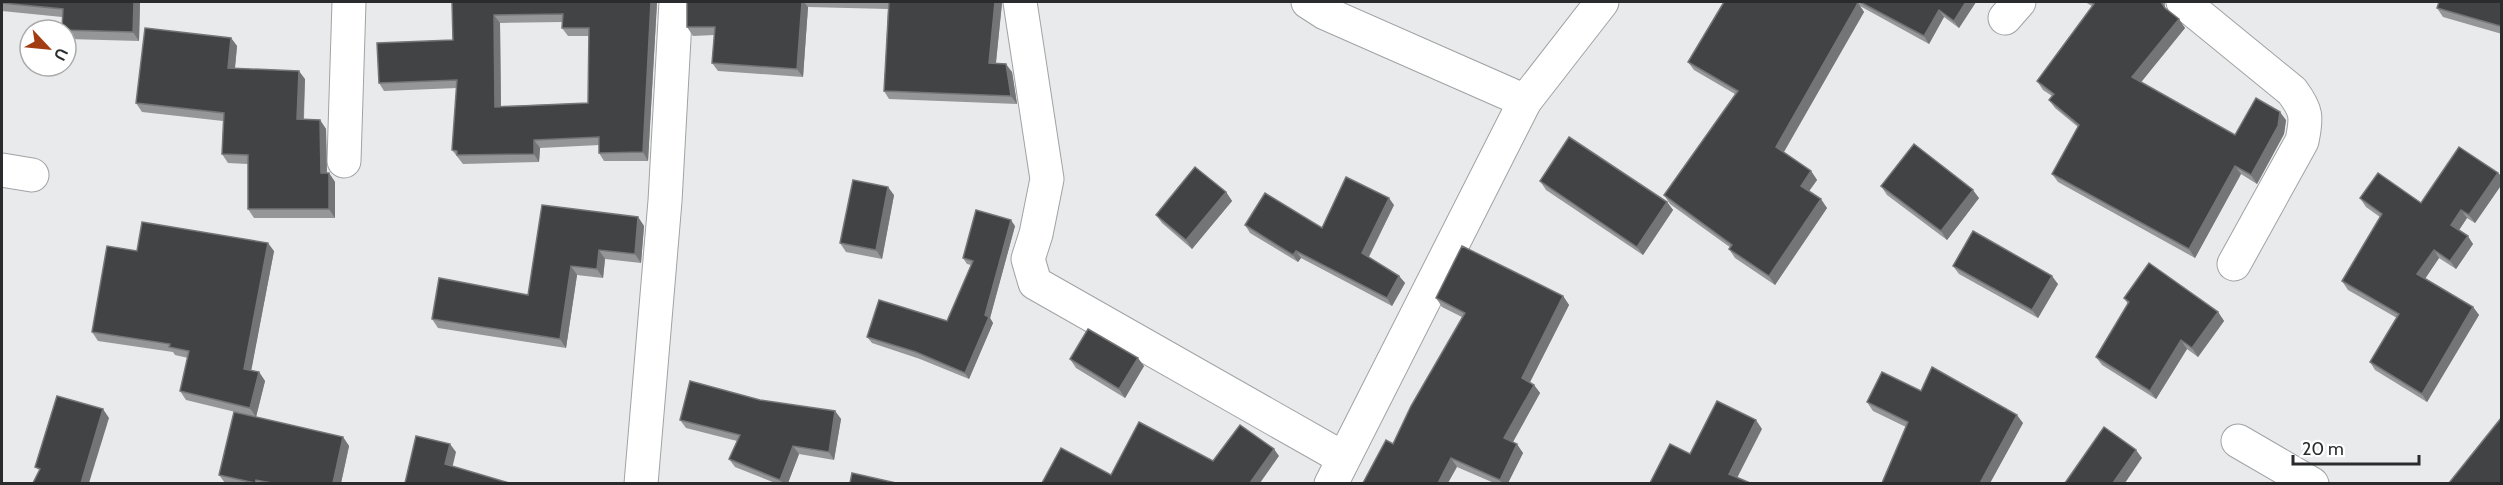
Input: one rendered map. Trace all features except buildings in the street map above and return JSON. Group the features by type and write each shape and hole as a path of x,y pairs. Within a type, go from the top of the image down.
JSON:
{"street":[{"path":"344,161 349,2"},
{"path":"641,483 665,201 676,2"},
{"path":"1020,2 1047,179 1036,234 1028,259 1035,283 1337,471 1525,101 1602,2"},
{"path":"1308,2 1325,13 1525,101"},
{"path":"2182,2 2292,91 2302,105 2307,118 2302,141 2234,264"},
{"path":"2238,441 2312,483"}]}
